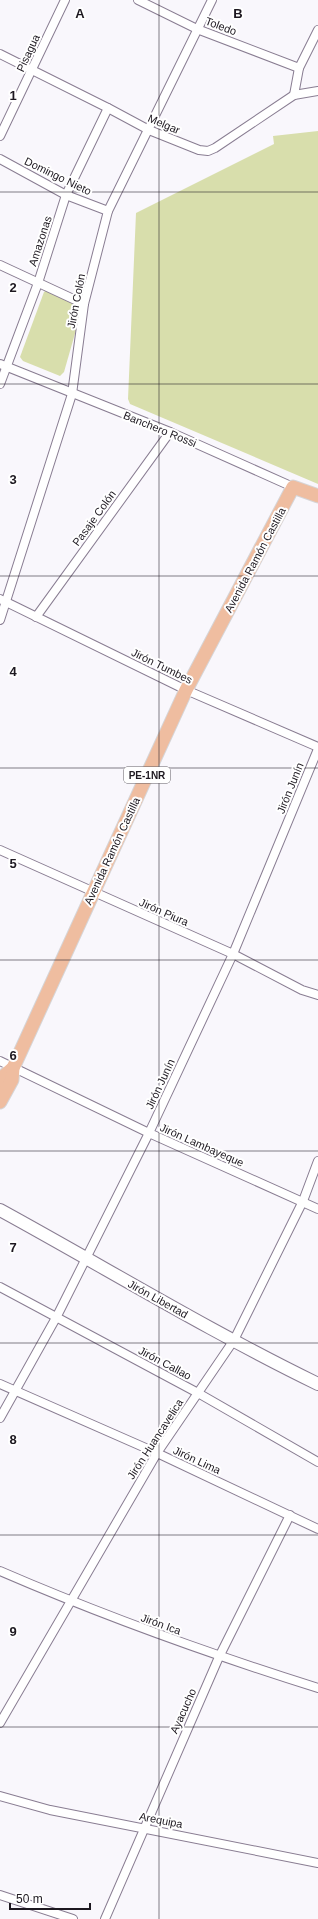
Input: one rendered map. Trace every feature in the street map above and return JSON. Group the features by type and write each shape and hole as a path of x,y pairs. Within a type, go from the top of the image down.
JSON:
{"main road":[{"name":"Banchero Rossi","path":"293,487 318,496"},
{"name":"Avenida Ramón Castilla","path":"0,1102 12,1080 13,1068 186,690 293,487"},
{"name":"Avenida Ramón Castilla","path":"0,1083 5,1075 13,1068"}],"street":[{"name":"Pisagua","path":"0,136 65,0"},
{"name":"Toledo","path":"138,0 197,29 299,68"},
{"name":"Jirón Colón","path":"0,620 3,600 72,394 84,304 108,211 212,0"},
{"path":"294,94 299,68 318,30"},
{"name":"Melgar","path":"0,54 149,130 200,150 208,151 215,148 294,94 318,91"},
{"name":"Amazonas","path":"0,384 4,365 38,283 66,195 108,108"},
{"name":"Domingo Nieto","path":"0,159 66,195 108,211"},
{"path":"0,265 84,304"},
{"name":"Banchero Rossi","path":"4,365 72,394 170,432 293,487"},
{"name":"Pasaje Colón","path":"36,617 170,432"},
{"name":"Jirón Tumbes","path":"3,600 186,690 318,748"},
{"name":"Jirón Junín","path":"0,1418 88,1257 149,1133 233,954 318,748"},
{"name":"Jirón Piura","path":"0,850 93,893 233,954 302,990 318,995"},
{"name":"Jirón Lambayeque","path":"0,1061 149,1133 318,1209"},
{"name":"Jirón Huancavelica","path":"0,1723 156,1453 234,1340 303,1201 318,1161"},
{"name":"Jirón Libertad","path":"0,1210 88,1257 148,1294 277,1364 318,1384"},
{"name":"Jirón Callao","path":"0,1287 57,1316 198,1393 318,1462"},
{"name":"Jirón Lima","path":"0,1384 156,1453 318,1529"},
{"name":"Ayacucho","path":"105,1919 219,1657 290,1516"},
{"name":"Jirón Ica","path":"0,1572 70,1602 219,1657 318,1688"},
{"name":"Arequipa","path":"0,1796 50,1810 318,1863"},
{"path":"0,1895 73,1919"}],"green space":[{"path":"318,131 318,484 130,404 128,399 136,213 274,144 273,136"},
{"path":"47,290 81,306 82,309 64,372 60,376 23,361 20,357 44,292"}]}
